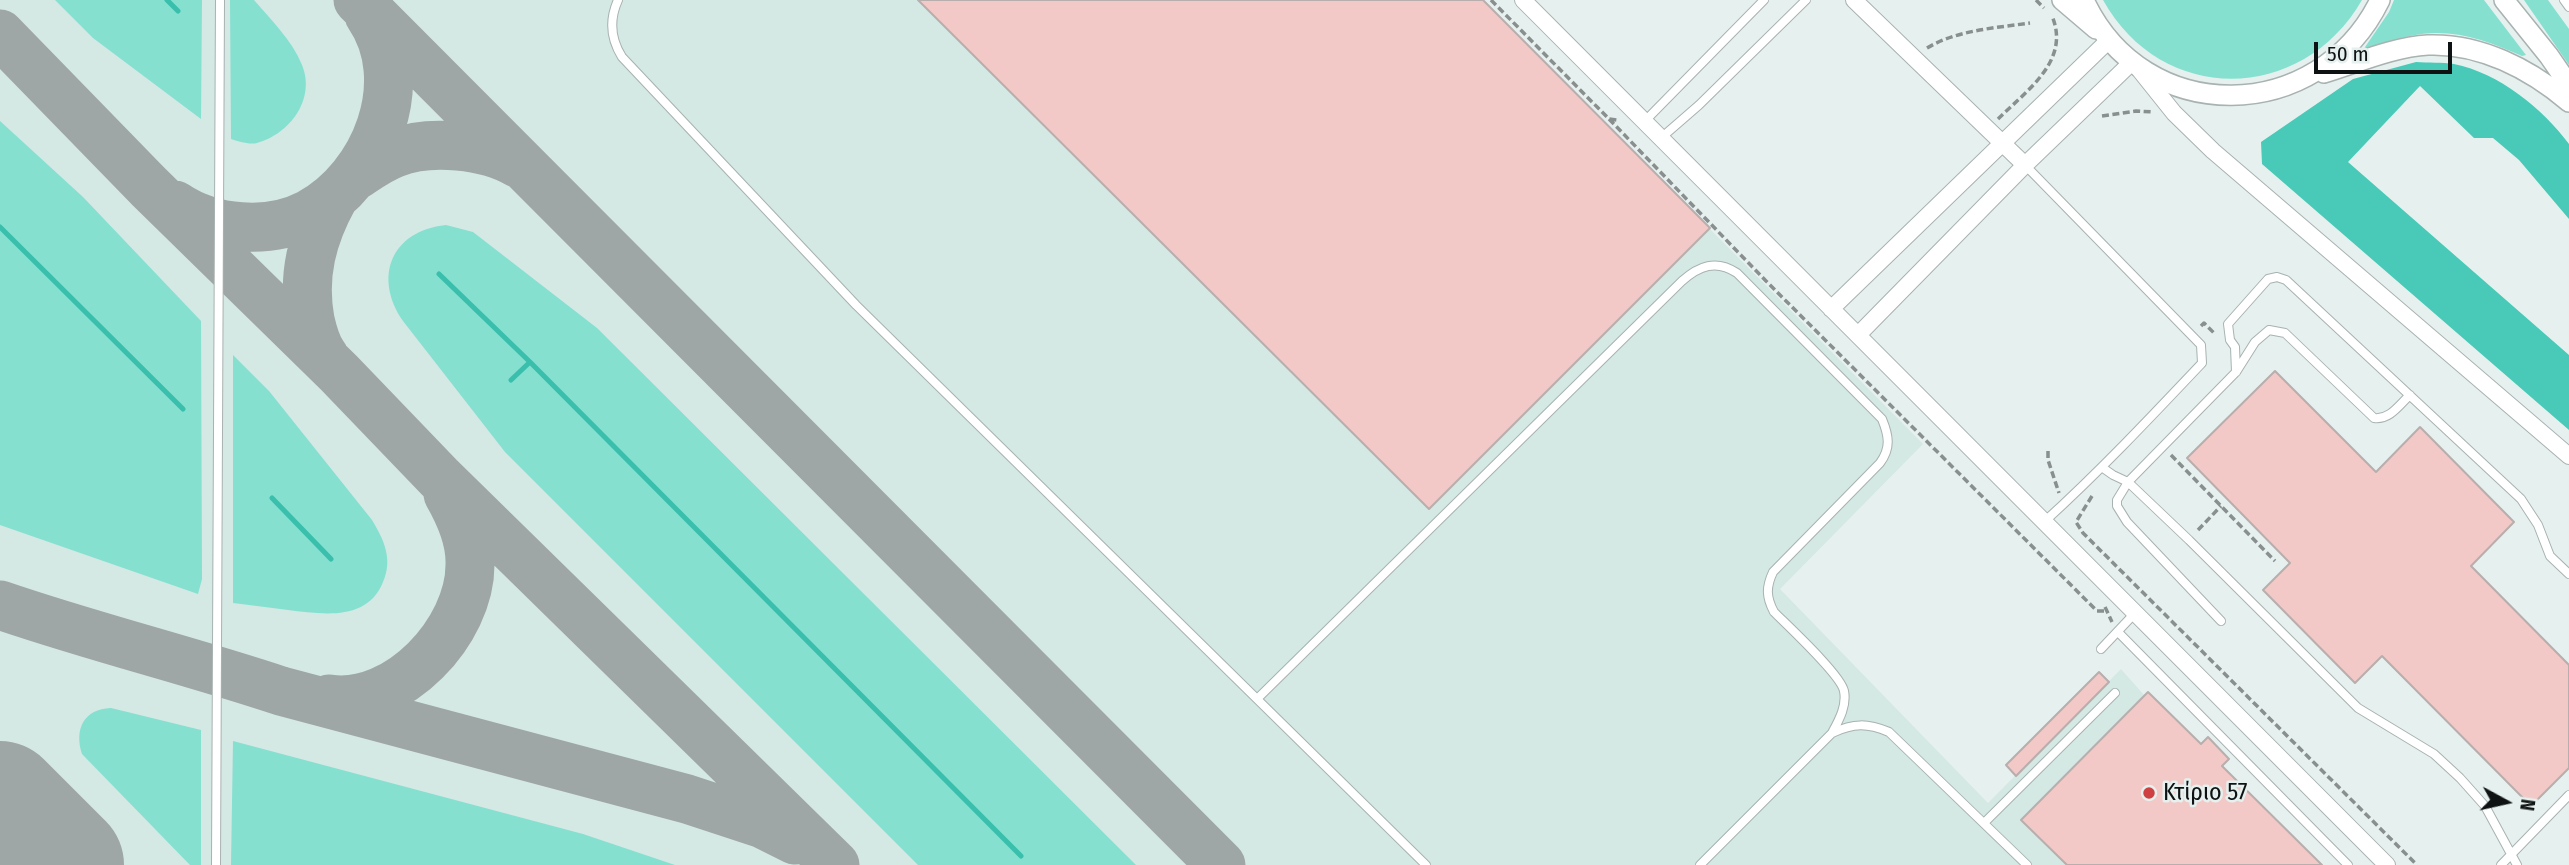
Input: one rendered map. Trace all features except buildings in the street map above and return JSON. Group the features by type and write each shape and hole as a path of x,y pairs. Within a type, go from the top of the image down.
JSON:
{"street":[{"path":"1523,0 2387,865"},
{"path":"1854,0 2025,165"},
{"path":"2062,0 2133,62 2174,113 2213,151 2569,456"},
{"path":"2084,0 2109,39"},
{"path":"2306,78 2329,64 2350,45 2367,24 2380,0"},
{"path":"2504,0 2569,85"},
{"path":"1831,309 2109,39"},
{"path":"2133,62 2155,77 2177,86 2224,96 2260,94 2306,78 2426,45 2449,46 2472,49 2496,57 2545,84 2569,102"},
{"path":"1858,335 2025,165 2133,62"}],"lane":[{"path":"216,865 220,0"},
{"path":"618,0 611,25 613,42 622,57 856,305 1426,865"},
{"path":"1644,122 1764,0"},
{"path":"1661,138 1699,105 1806,0"},
{"path":"2564,0 2569,7"},
{"path":"2025,165 2201,345 2202,363 2104,468 2044,522"},
{"path":"1257,699 1682,281 1702,267 1728,267 1882,419 1889,440 1886,455 1880,463 1773,572 1768,583 1769,603 1774,612 1842,683 1843,711 1832,733 1700,865"},
{"path":"2236,372 2235,347 2228,324 2268,279 2286,280 2521,499 2538,525 2550,556 2569,573"},
{"path":"2221,621 2127,522 2119,510 2117,500 2128,482 2236,372 2255,342 2269,330 2285,333 2374,418 2382,419 2389,415 2410,395"},
{"path":"2104,468 2128,482 2358,708 2434,754 2459,778 2485,806 2516,865"},
{"path":"2101,649 2135,614"},
{"path":"2118,632 2348,865"},
{"path":"1984,823 2115,693"},
{"path":"1832,733 1859,724 1873,725 1889,732 2027,865"},
{"path":"2501,865 2569,795"}],"path":[{"path":"1988,128 2042,75 2053,58 2056,47 2055,23 2052,16 2036,0"},
{"path":"1913,56 1937,42 1973,31 2029,23"},
{"path":"2101,116 2136,111 2155,113"},
{"path":"1609,119 2097,611 2105,611"},
{"path":"2192,335 2204,323 2218,337"},
{"path":"1930,444 1938,437"},
{"path":"2161,446 2275,561"},
{"path":"2113,475 2094,494 2078,517 2078,526 2417,865"},
{"path":"2189,540 2221,506"}],"shaded area":[{"path":"0,0 1483,0 1923,444 1780,589 1988,803 2121,669 2144,695 2148,692 2200,744 2208,737 2229,759 2223,766 2322,865 0,865"}],"green space":[{"path":"55,0 202,0 201,119 93,38"},
{"path":"230,0 254,0 293,47 305,78 306,90 297,113 280,132 257,143 231,139"},
{"path":"2103,0 2362,0 2336,34 2305,59 2269,74 2232,79 2195,74 2160,59 2129,35"},
{"path":"2394,0 2484,0 2526,55 2522,56 2468,37 2439,33 2404,37 2363,50"},
{"path":"2524,0 2548,0 2569,29 2569,65"},
{"path":"2416,62 2454,64 2487,75 2533,105 2569,144 2569,219 2519,160 2493,138 2474,138 2420,86 2348,162 2569,355 2569,430 2262,164 2261,142 2353,79"},
{"path":"0,121 83,197 201,321 202,579 198,594 0,525"},
{"path":"446,225 473,232 597,328 1136,865 918,865 505,452 403,321 389,288 393,259 400,246 412,236"},
{"path":"233,355 269,391 376,527 386,550 386,574 376,595 366,604 355,609 329,613 233,603"},
{"path":"111,708 201,730 201,865 190,865 82,754 79,736 83,722 94,712"},
{"path":"233,741 583,834 675,865 231,865"}],"waterway":[{"path":"167,0 178,11"},
{"path":"0,227 183,409"},
{"path":"439,274 530,362 511,380"},
{"path":"530,362 1021,856"},
{"path":"272,498 331,559"}],"taxiway":[{"path":"358,0 1221,865"},
{"path":"175,205 206,220 241,227 259,227 293,221 333,198 353,177 369,153 381,126 387,97 388,69 382,41 369,15"},
{"path":"0,34 149,187 339,373 439,477 835,865"},
{"path":"352,178 389,155 425,146 475,148 506,157 519,164"},
{"path":"324,356 311,325 307,287 315,242 334,197"},
{"path":"329,699 355,699 380,692 404,678 444,639 458,615 467,590 470,556 464,528 448,494"},
{"path":"0,605 281,691 687,799 763,824 795,840"}],"runway":[{"path":"0,803 62,865"}],"place":[{"name":"Κτίριο 57","path":"2149,793"}]}
